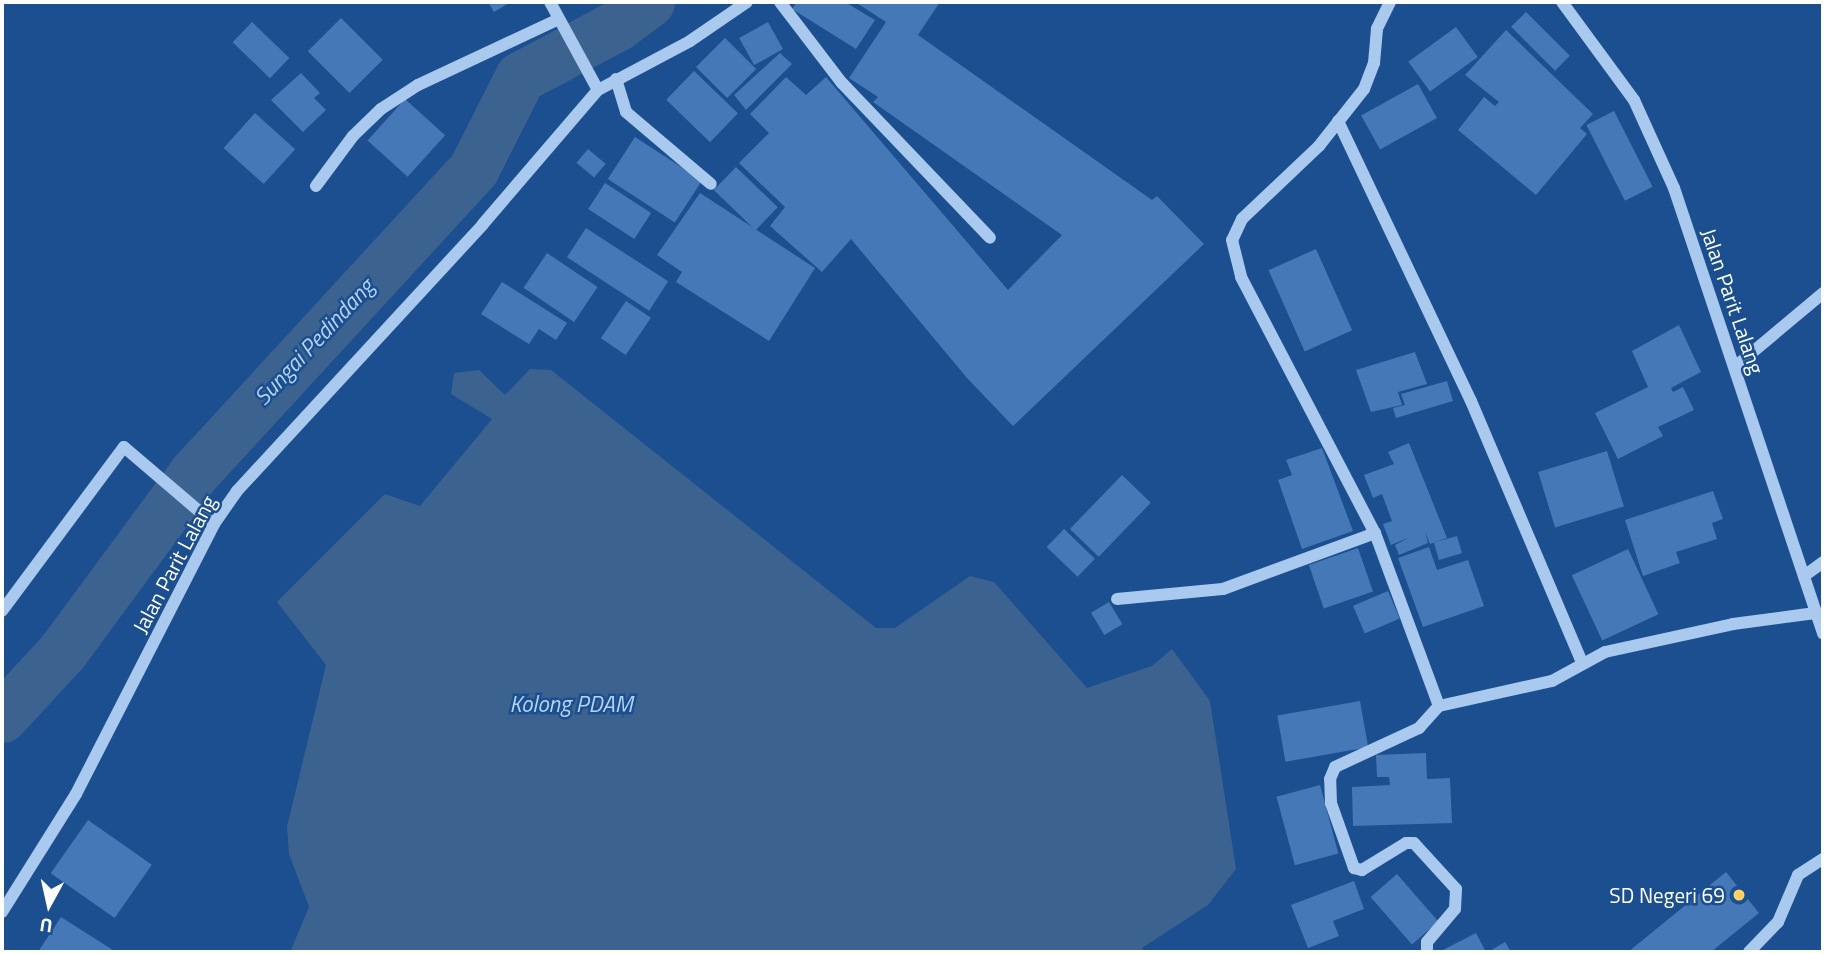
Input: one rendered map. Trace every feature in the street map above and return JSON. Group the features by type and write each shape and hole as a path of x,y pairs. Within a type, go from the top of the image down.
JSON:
{"street":[{"path":"550,2 560,25 598,90"},
{"name":"Jalan Parit Lalang","path":"2,912 82,782 214,524 270,453 483,224 598,90 690,41 747,2"},
{"path":"780,2 842,83 990,238"},
{"path":"1390,2 1377,29 1370,76 1320,146 1242,219 1232,240 1234,257 1375,533 1439,706"},
{"name":"Jalan Parit Lalang","path":"1562,2 1634,100 1674,188 1736,366 1823,634"},
{"path":"316,187 353,136 380,109 418,85 560,25"},
{"path":"616,79 626,112 711,184"},
{"path":"1338,121 1471,401 1582,662"},
{"path":"1736,366 1823,293"},
{"path":"2,611 124,447 214,524"},
{"path":"1117,599 1186,596 1223,589 1375,533"},
{"path":"1804,576 1823,562"},
{"path":"1427,952 1427,942 1455,909 1456,889 1414,843 1406,843 1362,870 1353,868 1331,803 1330,779 1335,766 1419,728 1439,706 1552,681 1582,662 1605,652 1733,624 1815,613"},
{"path":"1749,952 1778,922 1798,875 1823,859"}],"water":[{"name":"Kolong PDAM","path":"530,369 551,370 876,628 895,628 970,576 994,582 1087,688 1152,666 1172,649 1210,701 1236,869 1208,905 1142,948 1145,952 290,952 309,907 289,854 287,827 326,665 277,602 385,494 420,506 492,419 451,394 454,373 479,370 505,395"}],"building":[{"path":"488,2 511,2 494,12"},
{"path":"797,2 845,2 875,20 856,49 792,9"},
{"path":"855,2 940,2 918,35 1152,200 1157,196 1204,244 1013,426 967,378 851,239 822,272 770,226 785,207 739,163 769,133 750,114 786,77 806,95 826,77 1008,290 1062,235 873,102 878,97 849,78 886,22"},
{"path":"1526,12 1570,56 1555,71 1511,27"},
{"path":"341,18 383,60 349,93 308,51"},
{"path":"252,22 289,58 270,78 233,42"},
{"path":"768,22 783,49 754,65 739,38"},
{"path":"1456,27 1478,57 1430,92 1408,62"},
{"path":"1506,30 1593,114 1580,128 1587,134 1536,195 1458,130 1484,97 1495,106 1499,102 1465,75"},
{"path":"725,38 756,69 727,98 696,67"},
{"path":"780,53 792,64 746,110 734,95"},
{"path":"694,71 738,113 710,142 666,100"},
{"path":"301,73 320,93 314,98 326,110 303,132 271,100"},
{"path":"1418,84 1437,118 1380,150 1361,116"},
{"path":"405,99 445,135 408,177 368,141"},
{"path":"1614,111 1653,187 1625,201 1586,125"},
{"path":"255,113 295,149 264,184 224,148"},
{"path":"635,137 702,181 675,223 608,179"},
{"path":"588,149 606,164 594,178 576,163"},
{"path":"736,167 778,207 755,230 714,190"},
{"path":"605,183 651,213 634,239 588,209"},
{"path":"700,193 815,268 769,341 676,282 682,272 657,255"},
{"path":"586,228 668,281 649,311 567,257"},
{"path":"1316,249 1352,330 1305,351 1268,270"},
{"path":"547,253 598,287 574,322 524,288"},
{"path":"502,282 567,323 556,340 539,329 529,344 481,314"},
{"path":"626,301 651,318 626,355 601,338"},
{"path":"1679,325 1701,372 1671,388 1673,392 1683,387 1694,410 1658,427 1663,436 1618,459 1595,413 1648,387 1632,351"},
{"path":"1415,352 1427,384 1398,392 1402,405 1371,412 1356,370"},
{"path":"1447,381 1453,401 1396,418 1393,408 1405,405 1401,394"},
{"path":"1409,443 1447,538 1430,544 1425,532 1428,543 1399,555 1395,545 1410,537 1391,545 1383,524 1392,521 1382,494 1373,498 1364,475 1394,464 1388,452"},
{"path":"1322,448 1353,531 1302,549 1278,480 1292,475 1286,460"},
{"path":"1607,451 1624,506 1555,528 1538,472"},
{"path":"1122,475 1151,503 1099,557 1070,529"},
{"path":"1713,491 1723,519 1712,523 1717,539 1676,552 1680,563 1643,576 1625,520"},
{"path":"1064,529 1095,559 1078,577 1047,547"},
{"path":"1457,536 1462,553 1439,560 1434,543"},
{"path":"1429,547 1437,570 1468,560 1484,606 1423,627 1398,558"},
{"path":"1358,548 1373,591 1324,608 1309,565"},
{"path":"1628,549 1658,614 1602,640 1572,575"},
{"path":"1388,591 1400,619 1365,633 1353,606"},
{"path":"1109,602 1122,624 1104,635 1091,613"},
{"path":"1360,701 1368,747 1285,762 1277,716"},
{"path":"1426,753 1427,779 1450,778 1452,823 1353,826 1352,787 1390,785 1389,777 1377,777 1376,755"},
{"path":"1320,785 1338,854 1295,865 1277,797"},
{"path":"88,820 152,865 115,918 51,873"},
{"path":"1726,872 1759,913 1711,952 1628,952"},
{"path":"1397,874 1438,922 1412,945 1371,897"},
{"path":"1354,881 1364,909 1333,921 1339,936 1308,948 1291,905"},
{"path":"61,917 116,952 38,952"},
{"path":"1476,933 1486,952 1439,952"},
{"path":"1505,942 1511,952 1488,952"}],"waterway":[{"name":"Sungai Pedindang","path":"2,717 62,652 194,473 474,168 520,77 618,25 649,2"}],"place":[{"name":"SD Negeri 69","path":"1739,895"}]}
